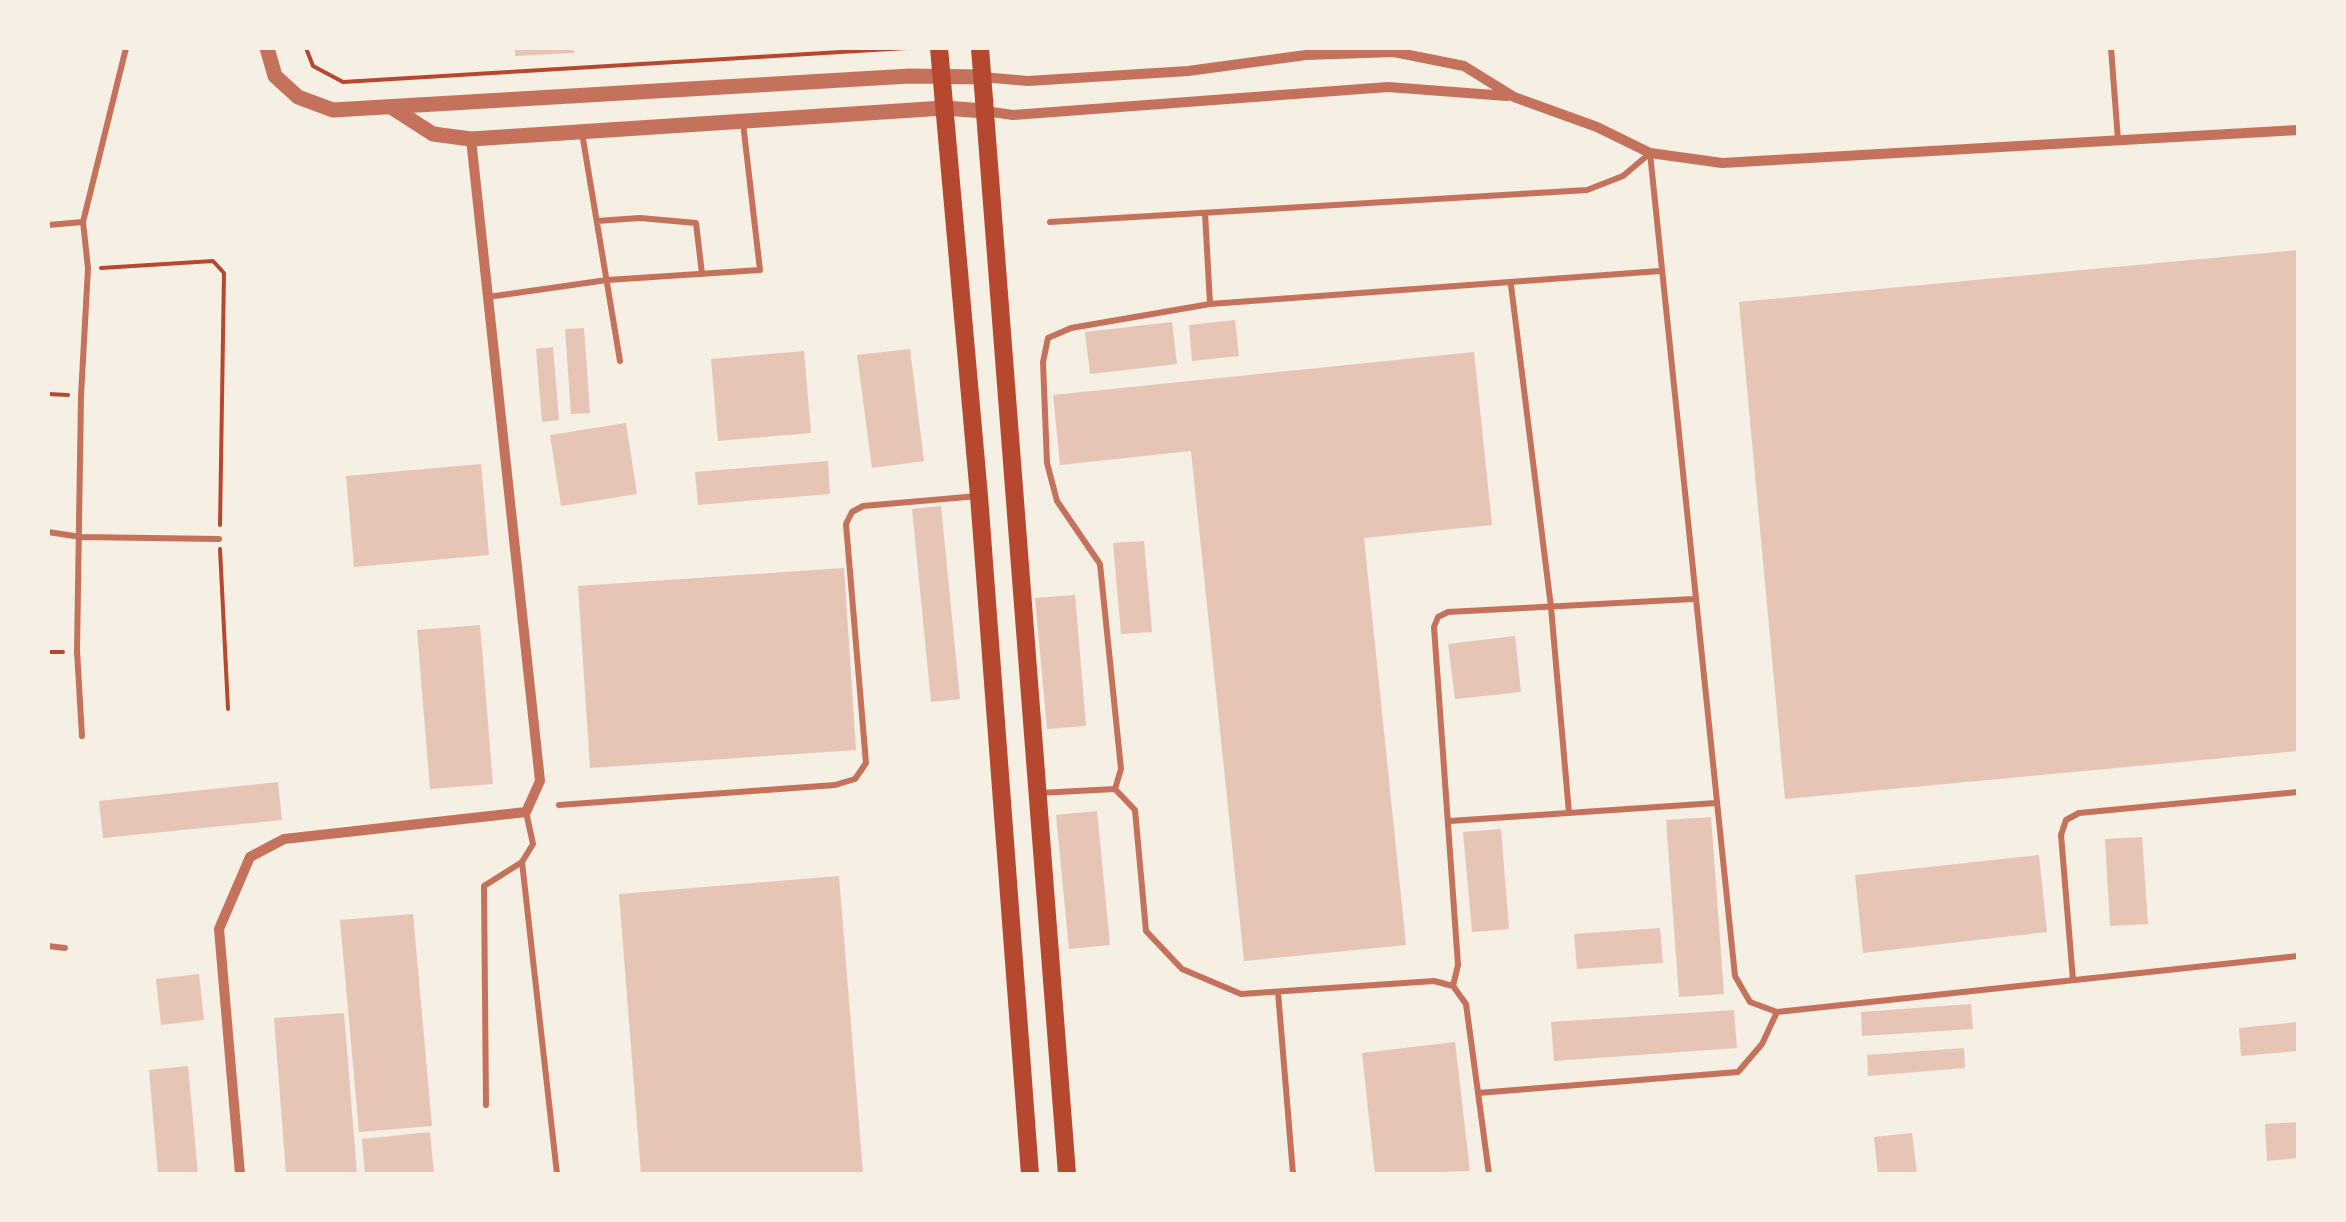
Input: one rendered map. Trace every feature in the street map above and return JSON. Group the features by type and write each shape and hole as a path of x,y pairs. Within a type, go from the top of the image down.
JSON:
{"main road":[{"path":"939,48 979,496 1030,1174"},
{"path":"980,48 1067,1174"}],"street":[{"path":"267,48 275,76 298,98 333,110 941,74 1028,81 1394,52 1464,66 1514,97 1596,127 1650,154 1722,163 2298,130"},
{"path":"391,108 434,134 472,139 944,108 1014,115 1388,87 1514,97"},
{"path":"240,1174 218,929 250,856 284,839 526,812 540,782 472,139"}],"lane":[{"path":"82,736 78,651 81,396 88,268 82,222 126,48"},
{"path":"2111,48 2118,142"},
{"path":"488,297 606,280 760,270 743,121"},
{"path":"582,132 620,362"},
{"path":"1050,222 1587,190 1624,176 1650,154"},
{"path":"1650,154 1693,598 1736,976 1750,1002 1777,1012 2298,956"},
{"path":"1205,213 1210,304"},
{"path":"597,221 640,218 696,223 702,274"},
{"path":"48,225 82,222"},
{"path":"1115,790 1120,768 1100,564 1057,501 1047,463 1043,362 1048,338 1071,328 1210,304 1511,285 1660,271"},
{"path":"1511,285 1551,607 1569,813"},
{"path":"559,805 835,785 855,779 866,763 846,524 852,512 863,506 979,496"},
{"path":"48,532 80,538 219,540"},
{"path":"1453,986 1458,965 1434,627 1438,617 1448,612 1693,598"},
{"path":"1038,793 1115,790 1135,810 1146,931 1182,969 1241,994 1434,981 1453,986 1466,1004 1489,1174"},
{"path":"2073,980 2061,836 2066,820 2079,813 2298,792"},
{"path":"1450,821 1716,803"},
{"path":"486,1105 484,886 522,862 533,844 526,812"},
{"path":"522,862 557,1174"},
{"path":"48,946 64,948"},
{"path":"1278,992 1292,1174"},
{"path":"1478,1094 1738,1072 1762,1044 1777,1012"}],"path":[{"path":"306,48 313,66 343,82 907,48"},
{"path":"88,268 213,260 224,273 219,540 228,710"},
{"path":"48,394 81,396"}],"building":[{"path":"515,48 574,48 574,53 515,56"},
{"path":"2298,250 2298,751 1785,799 1739,302"},
{"path":"1235,320 1239,356 1192,361 1189,325"},
{"path":"1172,322 1177,364 1090,374 1085,332"},
{"path":"584,328 590,413 571,414 565,329"},
{"path":"553,347 559,420 542,422 536,349"},
{"path":"910,349 924,461 872,468 857,355"},
{"path":"804,351 811,433 718,441 711,359"},
{"path":"1474,352 1492,525 1364,538 1406,945 1244,961 1191,451 1060,465 1053,395"},
{"path":"626,423 637,494 561,506 550,435"},
{"path":"828,461 830,494 698,505 695,472"},
{"path":"481,464 489,555 354,567 346,476"},
{"path":"941,506 960,699 931,702 912,509"},
{"path":"1144,541 1152,632 1121,634 1113,543"},
{"path":"844,568 856,750 590,768 578,586"},
{"path":"1075,595 1086,726 1047,729 1035,598"},
{"path":"480,625 493,784 430,789 417,630"},
{"path":"1515,636 1521,692 1455,699 1448,644"},
{"path":"278,782 282,820 103,838 99,801"},
{"path":"1097,811 1110,945 1069,949 1056,815"},
{"path":"1711,817 1724,994 1679,997 1666,820"},
{"path":"1501,829 1509,929 1472,932 1463,832"},
{"path":"2142,837 2148,924 2110,926 2105,839"},
{"path":"2039,855 2047,932 1863,953 1855,875"},
{"path":"839,876 863,1174 641,1174 619,894"},
{"path":"413,914 432,1126 359,1132 340,920"},
{"path":"1660,928 1663,963 1577,969 1574,934"},
{"path":"199,974 204,1020 161,1025 156,979"},
{"path":"1971,1004 1973,1029 1862,1036 1861,1012"},
{"path":"1734,1010 1737,1048 1554,1061 1551,1022"},
{"path":"344,1013 357,1174 286,1174 274,1018"},
{"path":"2298,1022 2298,1051 2241,1056 2239,1028"},
{"path":"1455,1042 1470,1171 1375,1174 1362,1053"},
{"path":"1964,1048 1965,1068 1868,1076 1867,1055"},
{"path":"188,1066 198,1174 158,1174 149,1070"},
{"path":"2298,1122 2298,1158 2267,1161 2265,1124"},
{"path":"430,1132 434,1174 365,1174 362,1139"},
{"path":"1912,1133 1917,1174 1878,1174 1874,1137"}]}
